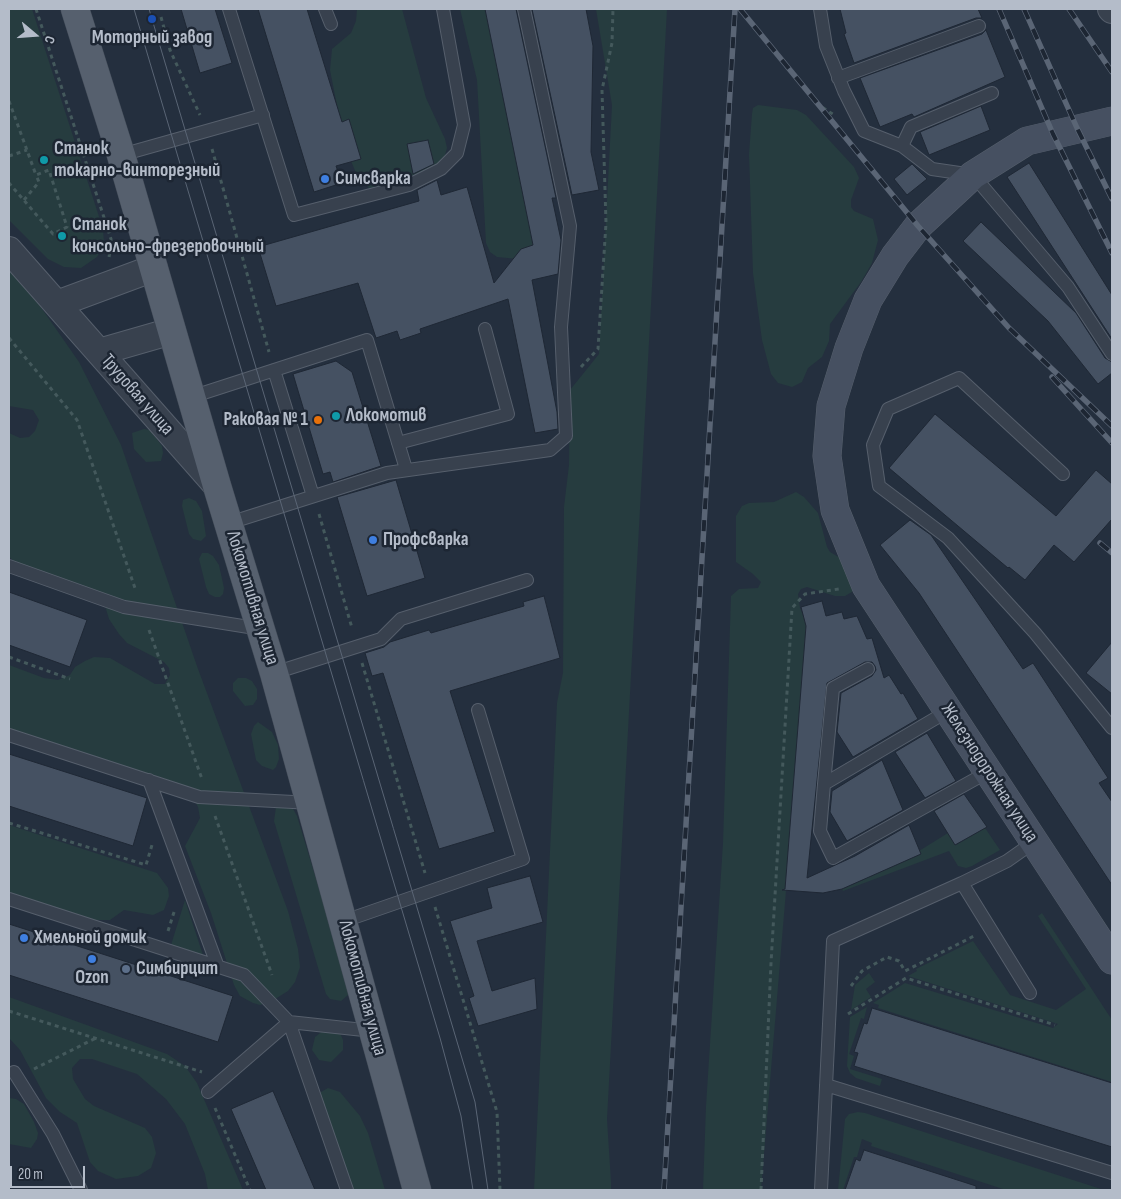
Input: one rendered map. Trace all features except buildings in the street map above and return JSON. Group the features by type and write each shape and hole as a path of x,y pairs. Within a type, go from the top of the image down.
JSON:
{"main road":[{"name":"Локомотивная улица","path":"75,9 121,155 312,803 417,1190"}],"street":[{"name":"Железнодорожная улица","path":"1112,122 1027,141 974,175 918,226 895,256 873,292 849,348 832,406 827,456 836,510 866,586 1112,960"},
{"name":"Трудовая улица","path":"9,250 217,486"},
{"path":"56,304 154,268"},
{"path":"99,352 172,332"}],"lane":[{"path":"229,9 294,215 409,185 441,170 457,153 464,125 443,9"},
{"path":"325,9 331,24"},
{"path":"229,523 406,469 550,450 566,436 562,327 570,226 524,9"},
{"path":"820,9 826,46 838,78 864,131 902,146 932,169 974,175 1068,287 1112,354"},
{"path":"838,78 979,26"},
{"path":"902,146 911,127 992,94"},
{"path":"121,155 263,114"},
{"path":"398,442 508,414 484,329"},
{"path":"191,396 367,340 406,469"},
{"path":"274,370 313,496"},
{"path":"1063,474 959,378 888,409 874,445 879,486 948,538 1035,633 1112,728"},
{"path":"9,566 124,607 261,629"},
{"path":"274,673 381,638 401,619 527,580"},
{"path":"868,669 833,688 820,831 833,858 988,772"},
{"path":"344,921 523,859 478,710"},
{"path":"824,784 948,711"},
{"path":"9,735 198,796 312,803"},
{"path":"149,780 218,967"},
{"path":"821,1190 833,941 1007,861 1034,842"},
{"path":"962,883 1030,993"},
{"path":"9,899 244,975 289,1022 347,1190"},
{"path":"208,1092 289,1022 373,1031"},
{"path":"12,1072 53,1134 81,1190"},
{"path":"826,1085 1112,1173"}],"path":[{"path":"36,9 111,239 109,258 104,263"},
{"path":"564,385 598,349 606,223 602,90 612,43 613,9"},
{"path":"161,17 170,50 207,130 274,370"},
{"path":"9,101 38,182 24,200"},
{"path":"9,156 27,150"},
{"path":"9,183 53,234 67,227 48,170 36,175"},
{"path":"9,338 77,420 142,610 276,984"},
{"path":"313,496 497,1112 500,1190"},
{"path":"761,1190 771,963 792,608 805,594 866,586"},
{"path":"9,658 70,679"},
{"path":"9,822 146,865 162,814"},
{"path":"163,949 185,877"},
{"path":"848,992 856,977 862,971 888,957 899,961 905,971 990,928"},
{"path":"847,1014 906,978 1055,1025"},
{"path":"847,1023 848,1007"},
{"path":"9,1011 224,1080"},
{"path":"12,1072 96,1038"},
{"path":"208,1092 250,1190"}],"green space":[{"path":"9,9 32,9 103,229 104,244 97,257 81,268 64,267 48,259 9,220"},
{"path":"357,9 402,9 426,98 445,139 447,148 443,162 434,169 377,191 370,189 358,178 349,156 330,70 332,49 351,33 356,21"},
{"path":"460,9 500,9 515,52 543,239 518,259 497,257 490,252 486,243 477,80"},
{"path":"596,9 667,9 607,1119 611,1190 534,1190 557,703 563,673 564,507 569,465 570,390 599,354 612,105"},
{"path":"758,105 797,110 806,115 854,167 859,178 851,200 851,207 854,211 873,219 878,240 872,263 861,282 830,324 829,341 822,357 808,368 802,382 792,387 778,383 771,374 762,340 753,273 749,154 753,108"},
{"path":"9,266 31,293 79,362 121,445 198,669 288,911 298,949 300,967 295,982 288,991 272,1001 260,1005 253,1003 240,996 234,985 211,913 185,846 200,818 198,807 194,800 152,775 9,731 9,665 44,678 58,680 70,675 75,667 94,657 110,658 155,684 165,684 170,675 169,668 164,662 127,643 119,634 109,619 102,596 15,562 9,557 9,433 20,438 29,437 35,431 39,420 33,410 9,406"},
{"path":"144,429 150,430 162,446 161,461 146,462 134,449 132,433"},
{"path":"796,492 804,497 818,513 827,547 830,552 845,561 854,586 852,592 845,596 835,596 807,587 801,589 798,594 800,608 808,627 761,1190 703,1190 706,1106 723,843 731,596 739,589 758,588 761,582 736,562 736,516 742,506 749,503 774,502"},
{"path":"189,498 196,501 202,511 206,536 201,541 193,539 189,534 182,506 183,500"},
{"path":"202,553 208,553 213,556 219,565 224,588 223,594 220,597 209,594 206,587 199,559"},
{"path":"238,678 246,678 252,681 257,689 257,699 253,705 245,706 233,691 233,683"},
{"path":"258,722 272,732 278,745 279,759 273,770 262,766 256,760 251,734"},
{"path":"276,807 292,807 297,816 349,988 348,995 341,1001 330,999 326,994 274,821"},
{"path":"9,825 157,873 168,888 169,896 164,910 153,915 124,910 110,920 90,920 9,894"},
{"path":"985,828 1000,850 972,866 966,868 958,866 949,851 843,891 842,889 921,854 919,851 948,833 956,845"},
{"path":"185,900 203,955 171,945"},
{"path":"1042,913 1112,1020 1112,1082 878,1008 879,1005 873,1003 905,983 1053,1028 1058,1024 908,976 917,971 916,969 973,941 1010,995 1056,1010 1086,989 1038,916"},
{"path":"869,973 875,982 866,989 871,997 851,1010 855,985"},
{"path":"9,997 167,1054 185,1066 197,1083 243,1190 208,1190 205,1174 185,1124 166,1099 137,1074 92,1059 80,1059 72,1068 73,1079 85,1099 94,1106 145,1128 152,1137 156,1153 151,1168 138,1176 116,1179 98,1171 90,1162 77,1123 60,1112 46,1098 20,1050 9,1038"},
{"path":"867,1007 864,1019 861,1018 849,1054 854,1056 850,1069 882,1079 880,1086 856,1078 850,1073 847,1066 850,1017"},
{"path":"324,1030 340,1033 343,1040 343,1050 331,1062 319,1060 312,1050 315,1037"},
{"path":"328,1088 340,1092 360,1116 368,1133 385,1190 353,1190 319,1098 321,1092"},
{"path":"9,1098 16,1099 24,1104 34,1122 38,1133 37,1139 31,1148 9,1144"},
{"path":"858,1112 1104,1190 1006,1190 871,1146 872,1143 862,1139 857,1157 854,1157 843,1190 838,1190 845,1119 849,1114"}],"tram line":[{"path":"134,9 440,1038 461,1116 473,1190"},
{"path":"149,9 475,1102 488,1190"}],"railway":[{"path":"664,1190 735,9"},
{"path":"740,9 918,226 1009,328 1112,426"},
{"path":"999,9 1053,134 1112,253"},
{"path":"1024,9 1077,128 1112,199"},
{"path":"1069,9 1112,72"},
{"path":"1052,377 1112,443"},
{"path":"1100,543 1112,553"}],"place":[{"name":"Моторный завод","path":"152,19"},
{"name":"Станок токарно-винторезный","path":"44,160"},
{"name":"Симсварка","path":"325,179"},
{"name":"Станок консольно-фрезеровочный","path":"62,236"},
{"name":"Локомотив","path":"336,416"},
{"name":"Раковая № 1","path":"318,420"},
{"name":"Профсварка","path":"373,540"},
{"name":"Хмельной домик","path":"24,938"},
{"name":"Ozon","path":"92,959"},
{"name":"Симбирцит","path":"126,969"}]}
